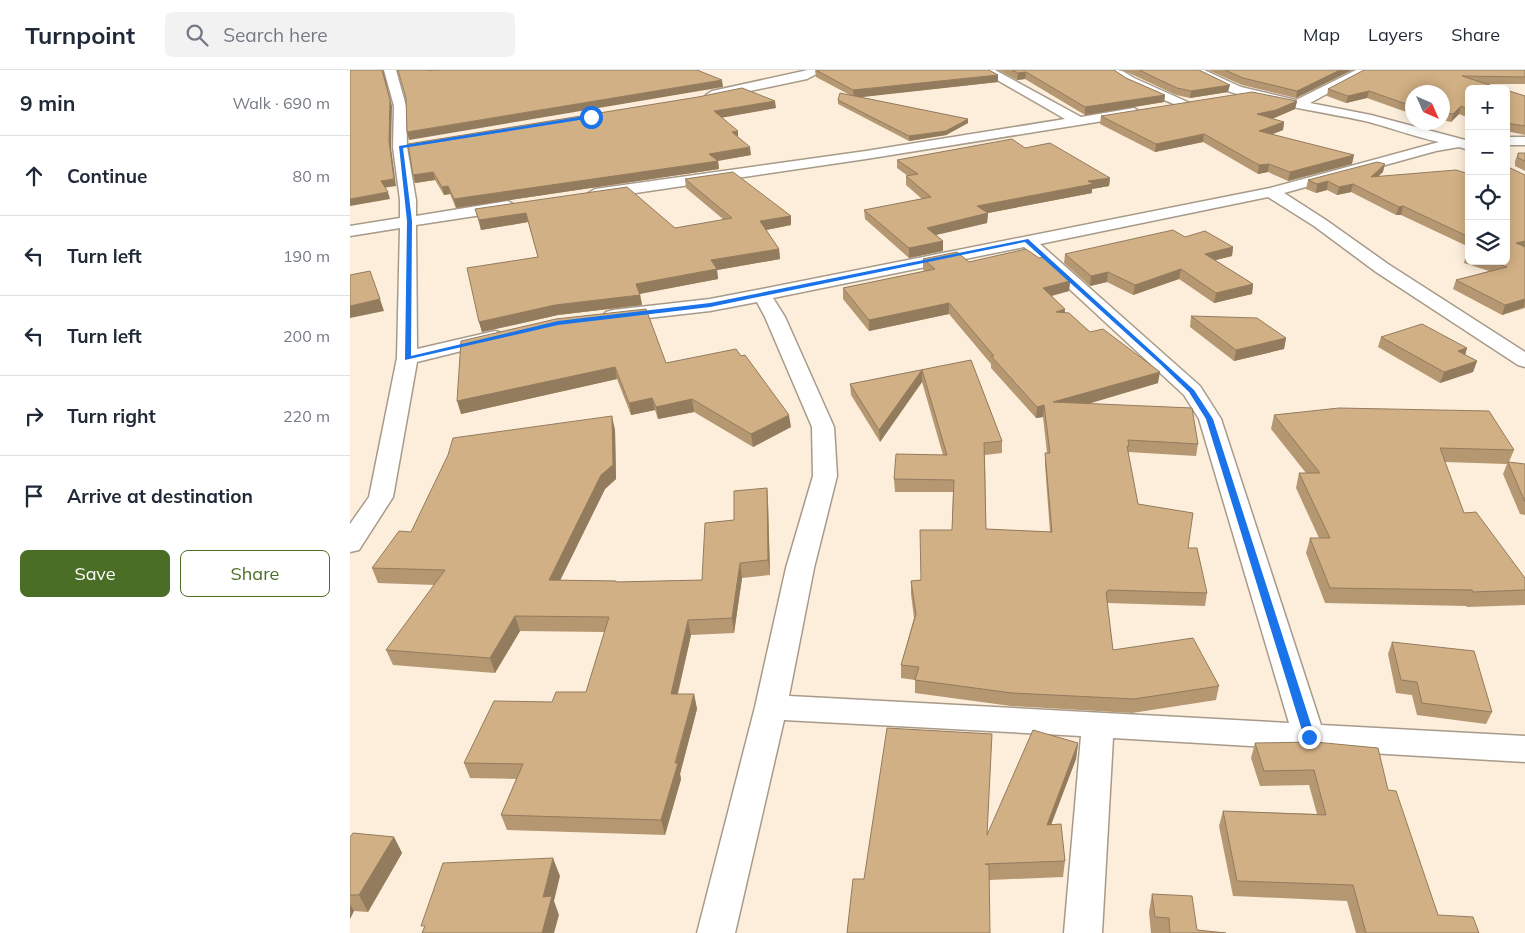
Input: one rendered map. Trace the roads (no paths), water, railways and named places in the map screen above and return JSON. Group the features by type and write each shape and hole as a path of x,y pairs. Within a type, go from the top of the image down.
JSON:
{"street":[{"path":"350,544 381,497 407,358 410,221 405,146 400,106 390,70"},
{"path":"699,98 803,76 818,70"},
{"path":"986,70 1077,120"},
{"path":"1113,70 1130,82 1186,104"},
{"path":"1195,70 1250,94 1373,120 1429,137 1465,143"},
{"path":"1297,104 1365,70"},
{"path":"1223,98 1250,94"},
{"path":"585,195 866,155 1204,101"},
{"path":"1510,141 1525,141"},
{"path":"595,318 710,305 762,295 1026,240 1271,192 1332,177 1407,152 1465,143"},
{"path":"1271,192 1320,223 1382,268 1525,361"},
{"path":"350,231 526,204"},
{"path":"1026,240 1180,379 1192,391 1210,419 1309,737"},
{"path":"716,933 771,707 800,568 825,476 823,427 775,317 762,295"},
{"path":"407,358 514,332"},
{"path":"771,707 1525,749"},
{"path":"1083,933 1098,725"}]}
